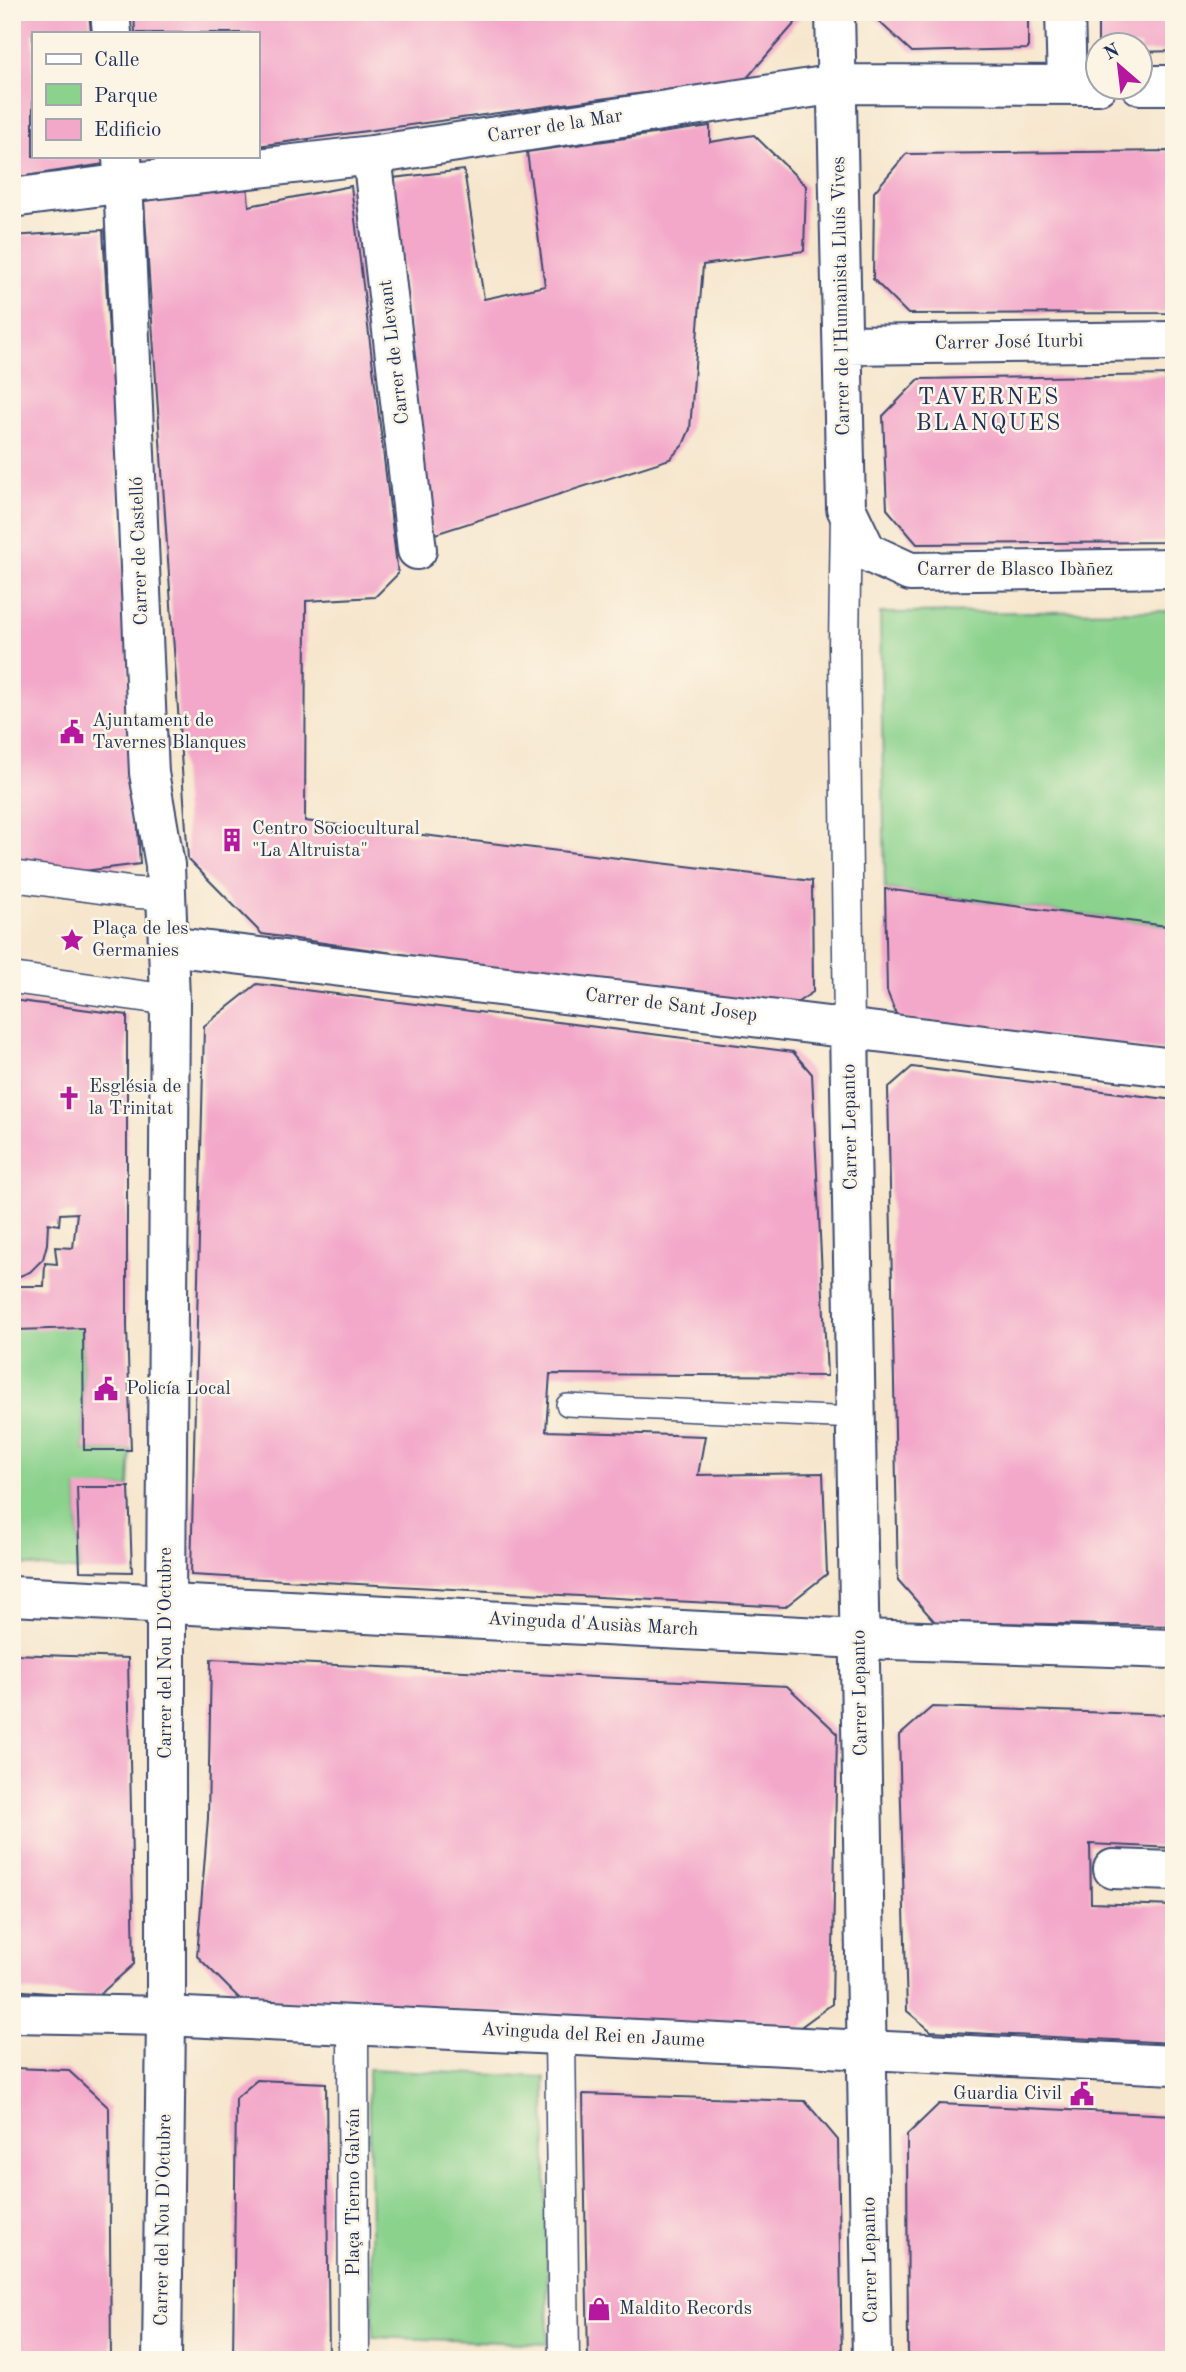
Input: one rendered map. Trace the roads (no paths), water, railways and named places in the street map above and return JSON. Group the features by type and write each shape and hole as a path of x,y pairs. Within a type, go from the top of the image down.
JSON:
{"street":[{"path":"110,12 112,32"},
{"name":"Carrer de l'Humanista Lluís Vives","path":"835,12 846,508"},
{"path":"1065,12 1083,85"},
{"name":"Carrer de la Mar","path":"12,198 123,169 372,155 837,84 1083,85"},
{"path":"1154,85 1174,85"},
{"name":"Carrer de Llevant","path":"372,155 418,550"},
{"name":"Carrer de Castelló","path":"123,169 149,773 165,865 168,946"},
{"name":"Carrer José Iturbi","path":"844,345 1174,341"},
{"path":"846,508 844,647 849,1027"},
{"name":"Carrer de Blasco Ibàñez","path":"846,508 867,552 910,572 1174,568"},
{"path":"12,876 138,893 166,894"},
{"name":"Carrer de Sant Josep","path":"168,946 1174,1068"},
{"name":"Carrer del Nou D'Octubre","path":"162,2360 166,2016 170,1000 168,946"},
{"path":"12,978 170,1000"},
{"name":"Carrer Lepanto","path":"849,1027 873,2360"},
{"name":"Avinguda d'Ausiàs March","path":"12,1596 860,1639 1174,1649"},
{"path":"1113,1869 1174,1871"},
{"name":"Avinguda del Rei en Jaume","path":"12,2013 166,2016 1174,2065"},
{"name":"Plaça Tierno Galván","path":"353,2025 354,2360"},
{"path":"560,2035 564,2360"}],"lane":[{"path":"566,1405 856,1418"}],"place":[{"name":"Ajuntament de Tavernes Blanques","path":"72,732"},
{"name":"Centro Sociocultural \"La Altruista\"","path":"232,840"},
{"name":"Plaça de les Germanies","path":"72,940"},
{"name":"Església de la Trinitat","path":"69,1098"},
{"name":"Policía Local","path":"106,1389"},
{"name":"Guardia Civil","path":"1082,2094"},
{"name":"Maldito Records","path":"599,2309"}],"district":[{"name":"TAVERNES BLANQUES","path":"989,410"}]}
